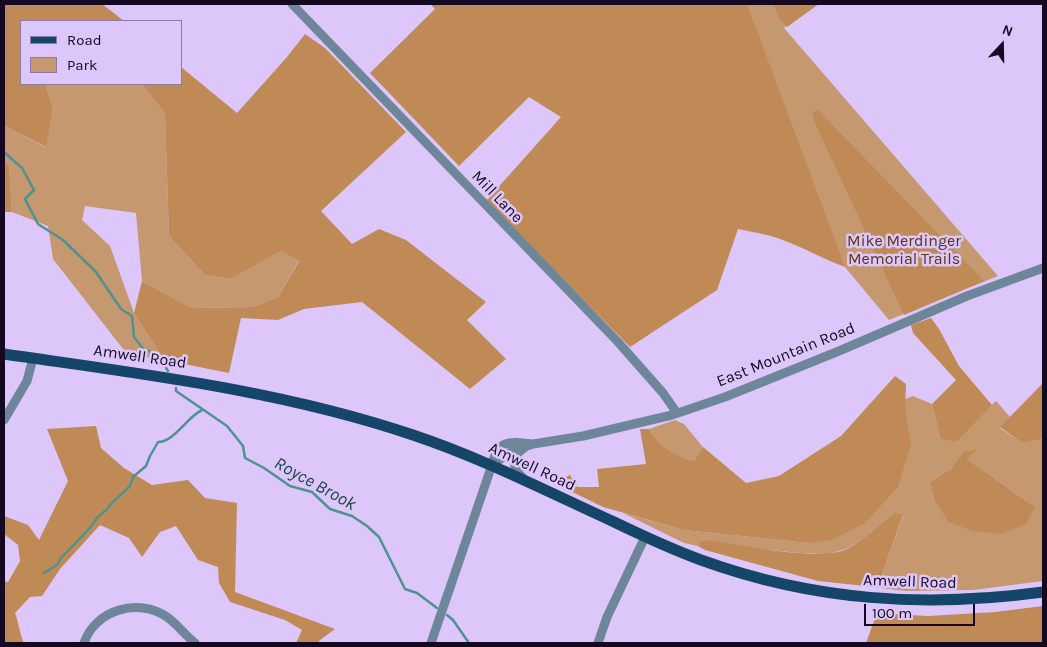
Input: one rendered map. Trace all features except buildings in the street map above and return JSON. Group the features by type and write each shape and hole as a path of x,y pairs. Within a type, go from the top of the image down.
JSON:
{"main road":[{"name":"Amwell Road","path":"4,354 178,378 313,406 370,421 405,432 492,465 702,561 780,583 846,596 879,599 945,601 998,598 1043,592"}],"street":[{"name":"Mill Lane","path":"292,4 618,342 663,393 677,413"},
{"name":"East Mountain Road","path":"430,643 492,465 494,454 502,444 513,441 529,446 583,436 677,413 785,373 953,302 1043,268"},
{"path":"4,420 27,381 33,358"},
{"path":"527,482 517,471 514,461 517,453 529,446"},
{"path":"598,643 607,617 645,536"},
{"path":"84,643 92,628 101,619 110,613 133,607 147,609 168,618 195,643"}],"green space":[{"path":"4,4 102,4 123,20 20,20 20,85 45,85 53,108 46,147 4,126"},
{"path":"430,4 747,4 845,267 780,239 738,229 717,290 630,347 486,201 561,117 529,97 459,166 370,73 435,9"},
{"name":"Mike Merdinger Memorial Trails","path":"737,4 811,4 784,28 998,276 889,320 845,267"},
{"path":"774,4 819,4 787,27 780,20"},
{"path":"305,34 325,48 406,132 321,211 352,244 379,229 406,240 486,302 467,320 506,359 470,389 362,302 304,309 278,320 241,318 229,373 164,360 134,313 142,281 192,308 252,307 278,297 299,261 281,250 231,279 205,275 169,236 165,114 143,85 182,85 182,68 237,113"},
{"path":"45,85 143,85 165,114 169,236 205,275 231,279 281,249 299,260 278,297 252,307 192,308 142,281 136,213 85,206 82,220 110,246 134,313 164,360 127,354 53,259 48,226 12,212 9,165 4,161 4,126 45,147 53,108"},
{"path":"818,110 984,281 904,315 815,123 812,112"},
{"path":"4,161 9,165 12,212 4,212"},
{"path":"931,318 959,366 992,405 956,442 940,438 932,404 956,380 913,333 911,325"},
{"path":"895,376 906,384 905,409 911,444 898,487 865,523 832,540 808,543 684,530 603,507 554,483 570,475 577,487 599,487 597,469 646,464 640,429 649,429 662,446 674,454 694,461 703,447 746,483 779,476 841,436"},
{"path":"1043,383 1043,439 1022,443 1000,427"},
{"path":"913,396 932,404 940,438 973,423 996,401 1010,417 1000,428 1022,443 1043,439 1043,581 973,590 905,591 865,586 879,583 903,516 897,512 861,540 846,549 828,554 799,553 700,542 698,546 684,543 623,513 684,530 808,543 905,409 905,399","holes":["976,449 967,459 1035,507 930,482"]},
{"path":"675,420 684,424 703,447 694,461 680,457 662,446 649,429"},
{"path":"96,426 101,448 124,468 152,485 188,480 205,498 237,503 235,592 335,629 318,643 296,643 302,630 285,620 230,602 219,583 218,567 198,560 176,526 160,532 142,557 129,538 100,525 60,569 42,596 30,597 15,613 24,643 4,643 4,581 8,582 20,561 18,545 4,534 4,516 28,525 39,540 68,481 47,429"},
{"path":"978,449 967,459 1035,507 1026,524 1001,534 972,531 949,522 935,501 930,482 952,468 964,452"},
{"path":"896,512 903,515 879,583 865,586 818,581 705,550 698,546 700,542 710,540 780,551 819,554 835,553 854,545"},
{"path":"1043,606 1043,643 866,643 877,613 928,616 995,612"}],"waterway":[{"name":"Royce Brook","path":"4,152 22,168 34,190 25,199 38,224 63,240 96,272 121,309 132,316 134,337 144,350 159,357 168,371"},
{"name":"Royce Brook","path":"176,388 176,391 227,426 243,446 245,458 264,468 290,486 312,492 330,509 352,516 367,526 379,537 405,589 417,593 437,608"},
{"path":"44,573 57,565 97,518 130,486 133,477 146,466 158,442 170,438 196,413 202,410"},
{"name":"Royce Brook","path":"447,615 453,620 469,643"}]}
